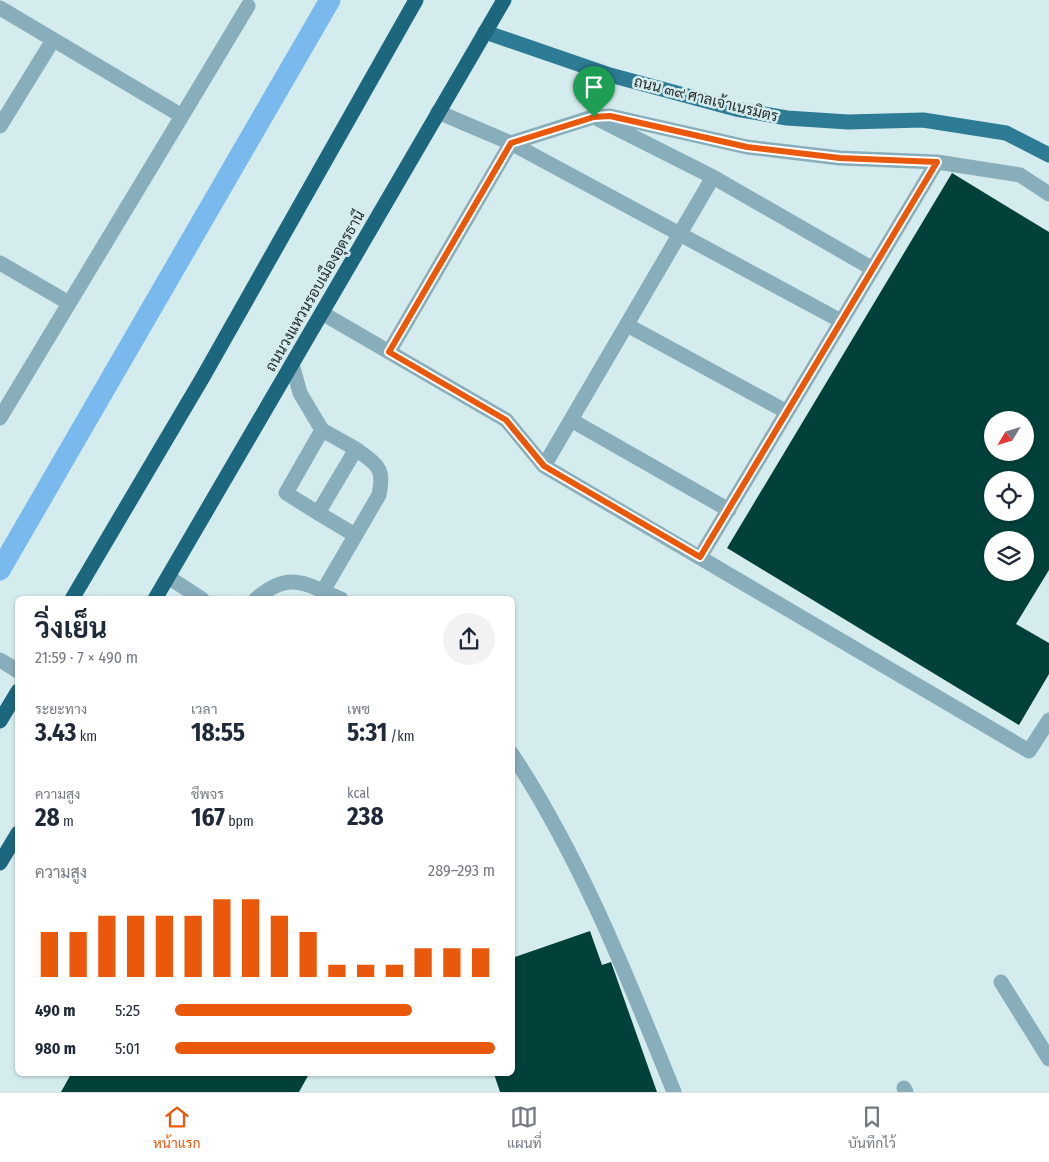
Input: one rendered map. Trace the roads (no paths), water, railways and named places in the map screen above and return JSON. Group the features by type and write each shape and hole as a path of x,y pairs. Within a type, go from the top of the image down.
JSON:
{"highway":[{"path":"74,596 203,377 416,0"},
{"name":"ถนนวงแหวนรอบเมืองอุดรธานี","path":"157,596 504,0"},
{"path":"0,721 15,696"},
{"path":"0,863 15,838"}],"main road":[{"name":"ถนน ๓๙ ศาลเจ้าเนรมิตร","path":"485,32 610,75 736,109 787,118 848,122 923,120 1006,133 1049,155"}],"street":[{"path":"0,418 5,400 69,303 182,116 245,2"},
{"path":"0,8 182,116"},
{"path":"0,126 53,40"},
{"path":"438,112 511,143 841,322"},
{"path":"389,352 511,143 594,117 610,116 747,147 840,158 937,162 1020,175 1049,194"},
{"path":"594,117 713,177 873,269"},
{"path":"700,557 937,162"},
{"path":"544,466 713,177"},
{"path":"0,263 69,303"},
{"path":"322,313 506,420 544,466 1029,751 1049,720"},
{"path":"627,324 787,412"},
{"path":"292,364 300,394 322,430 356,449 376,464 383,478 379,495 323,591"},
{"path":"571,420 728,510"},
{"path":"322,430 286,493 356,535"},
{"path":"318,512 356,449"},
{"path":"168,577 197,596"},
{"path":"260,596 270,587 283,582 299,582 334,596"},
{"path":"0,660 15,669"},
{"path":"515,758 531,782 605,927 674,1092"},
{"path":"1000,982 1049,1059"}],"waterway":[{"path":"0,570 330,0"}]}
